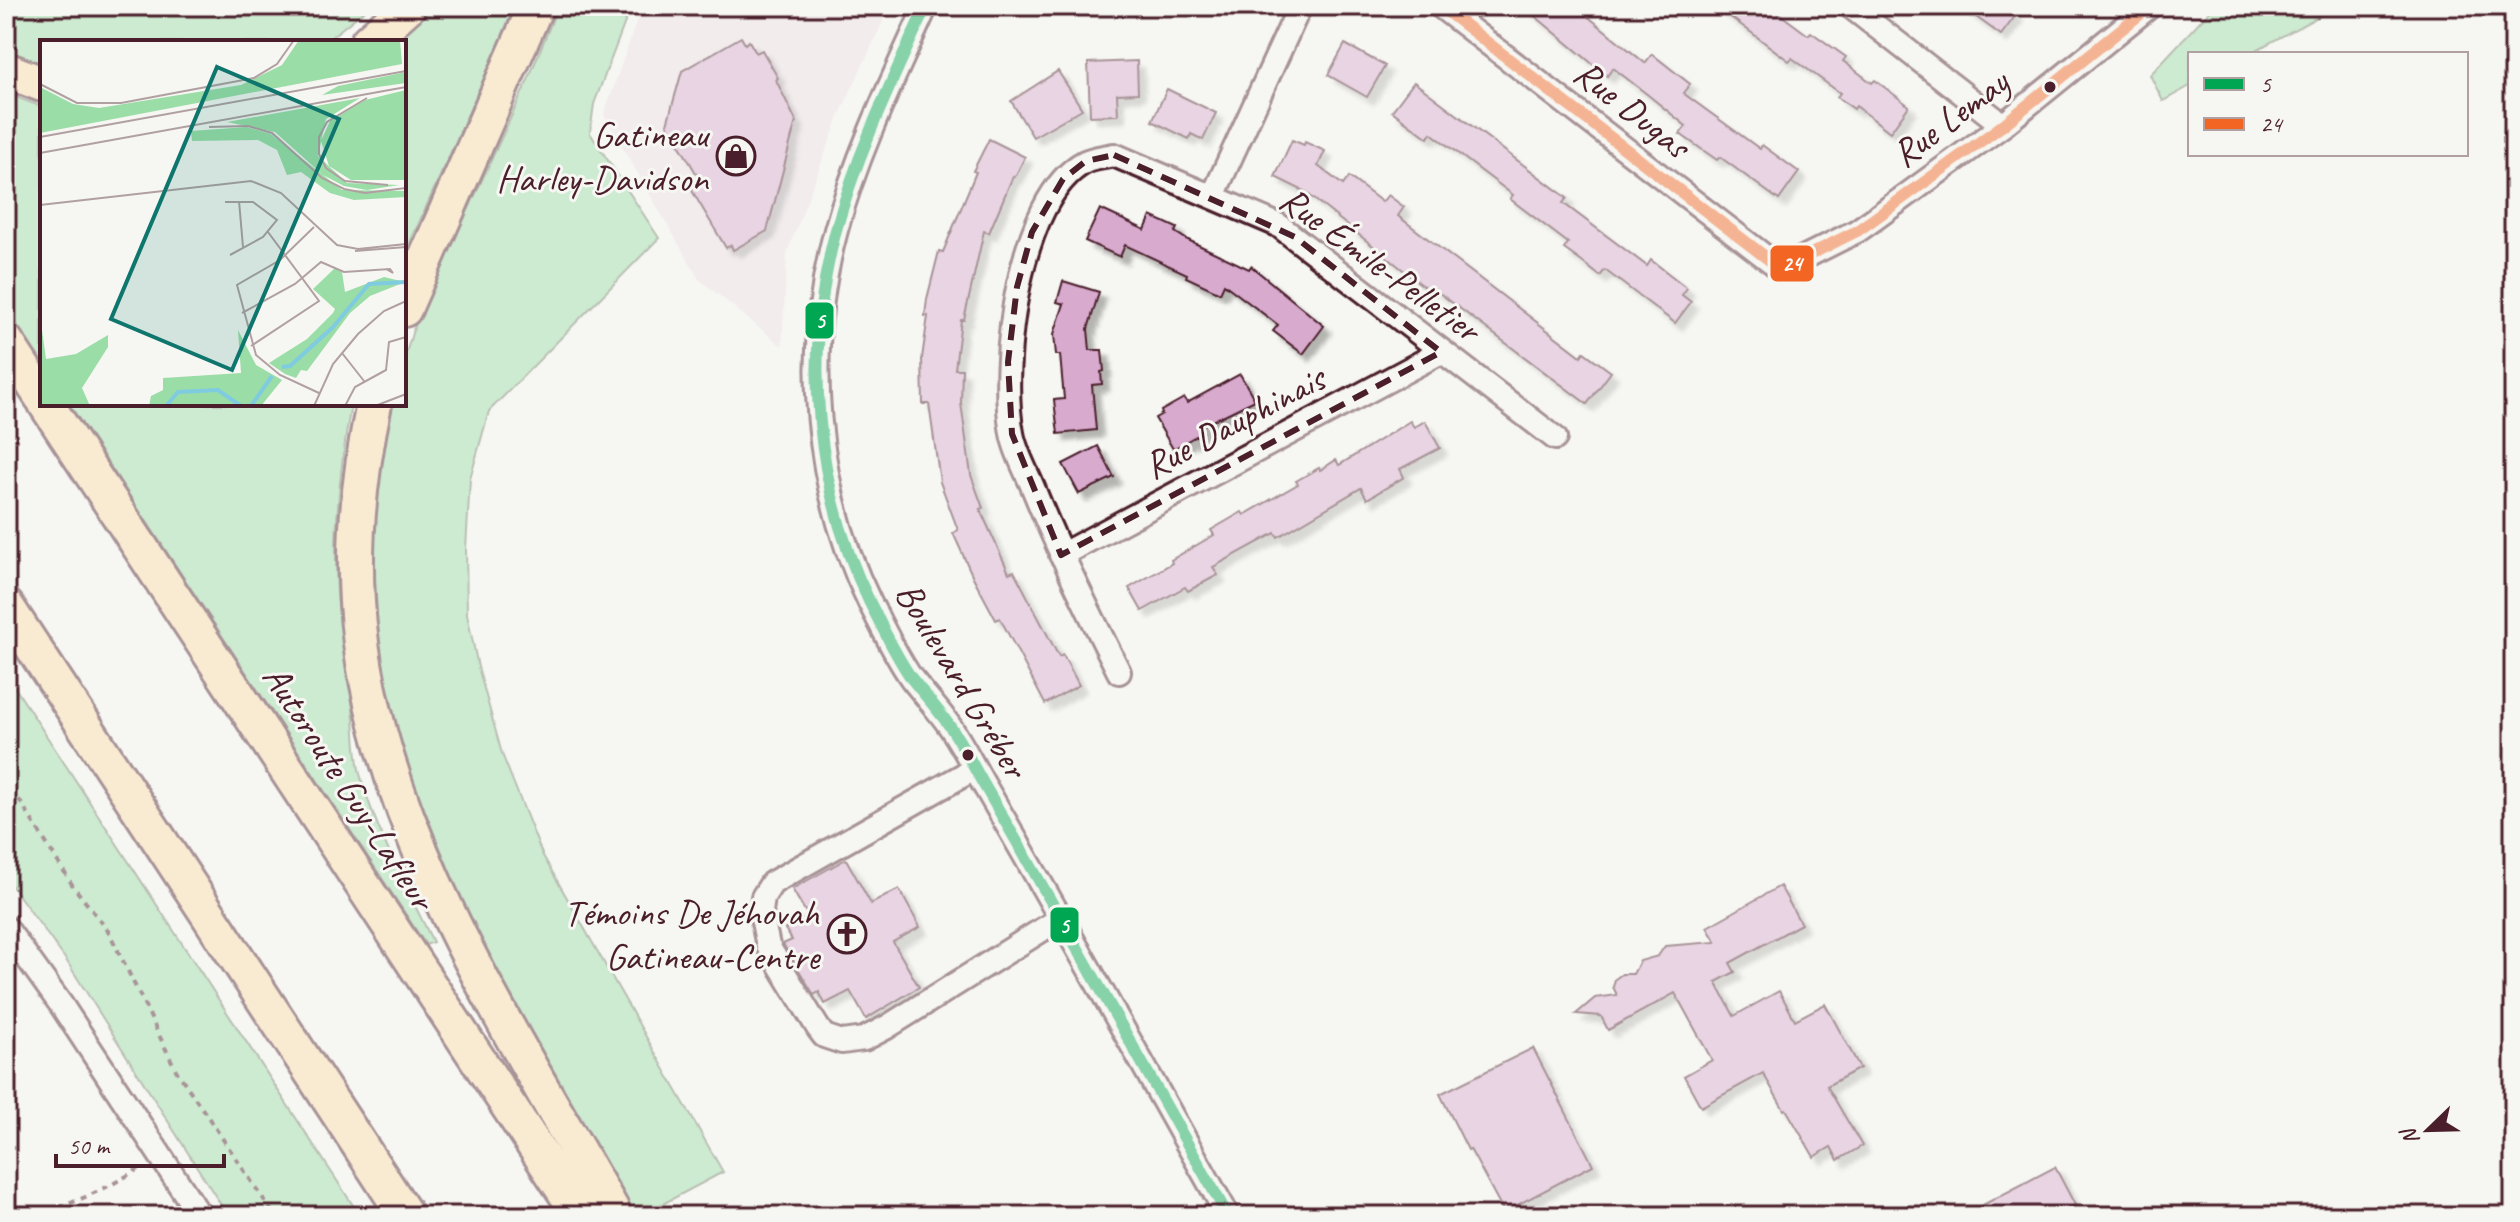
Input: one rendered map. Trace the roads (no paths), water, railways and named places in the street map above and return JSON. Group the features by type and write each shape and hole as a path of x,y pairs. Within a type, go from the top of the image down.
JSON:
{"highway":[{"path":"370,40 408,6"},
{"path":"406,304 536,6"},
{"path":"6,70 40,83"},
{"path":"6,342 40,394"},
{"name":"Autoroute Guy-Lafleur","path":"47,406 581,1216"},
{"path":"374,406 359,492 356,574 364,661 385,749 417,842 455,924 506,1024 615,1216"},
{"path":"6,606 406,1216"}],"street":[{"name":"Boulevard Gréber","path":"926,6 870,135 836,232 820,316 819,420 826,469 842,530 869,600 910,676 948,723 1228,1216"},
{"name":"Boulevard Gréber","path":"870,135 942,6"},
{"path":"1213,196 1300,6"},
{"name":"Rue Dugas","path":"1440,6 1781,269"},
{"path":"1850,6 2003,125"},
{"name":"Rue Lemay","path":"1781,269 1857,231 2003,125 2150,6"},
{"name":"Rue Émile-Pelletier","path":"1119,672 1061,555 1012,434 1008,362 1017,287 1032,232 1063,179 1086,161 1114,155 1278,225 1555,438"},
{"name":"Rue Dauphinais","path":"1061,555 1441,352"},
{"path":"974,769 772,883 763,897 761,912 768,946 824,1036 842,1042 855,1041 887,1027 1061,918"},
{"path":"6,928 62,1006 200,1216"}],"place":[{"name":"Gatineau Harley-Davidson","path":"736,156"},
{"name":"Témoins De Jéhovah Gatineau-Centre","path":"847,934"}]}
